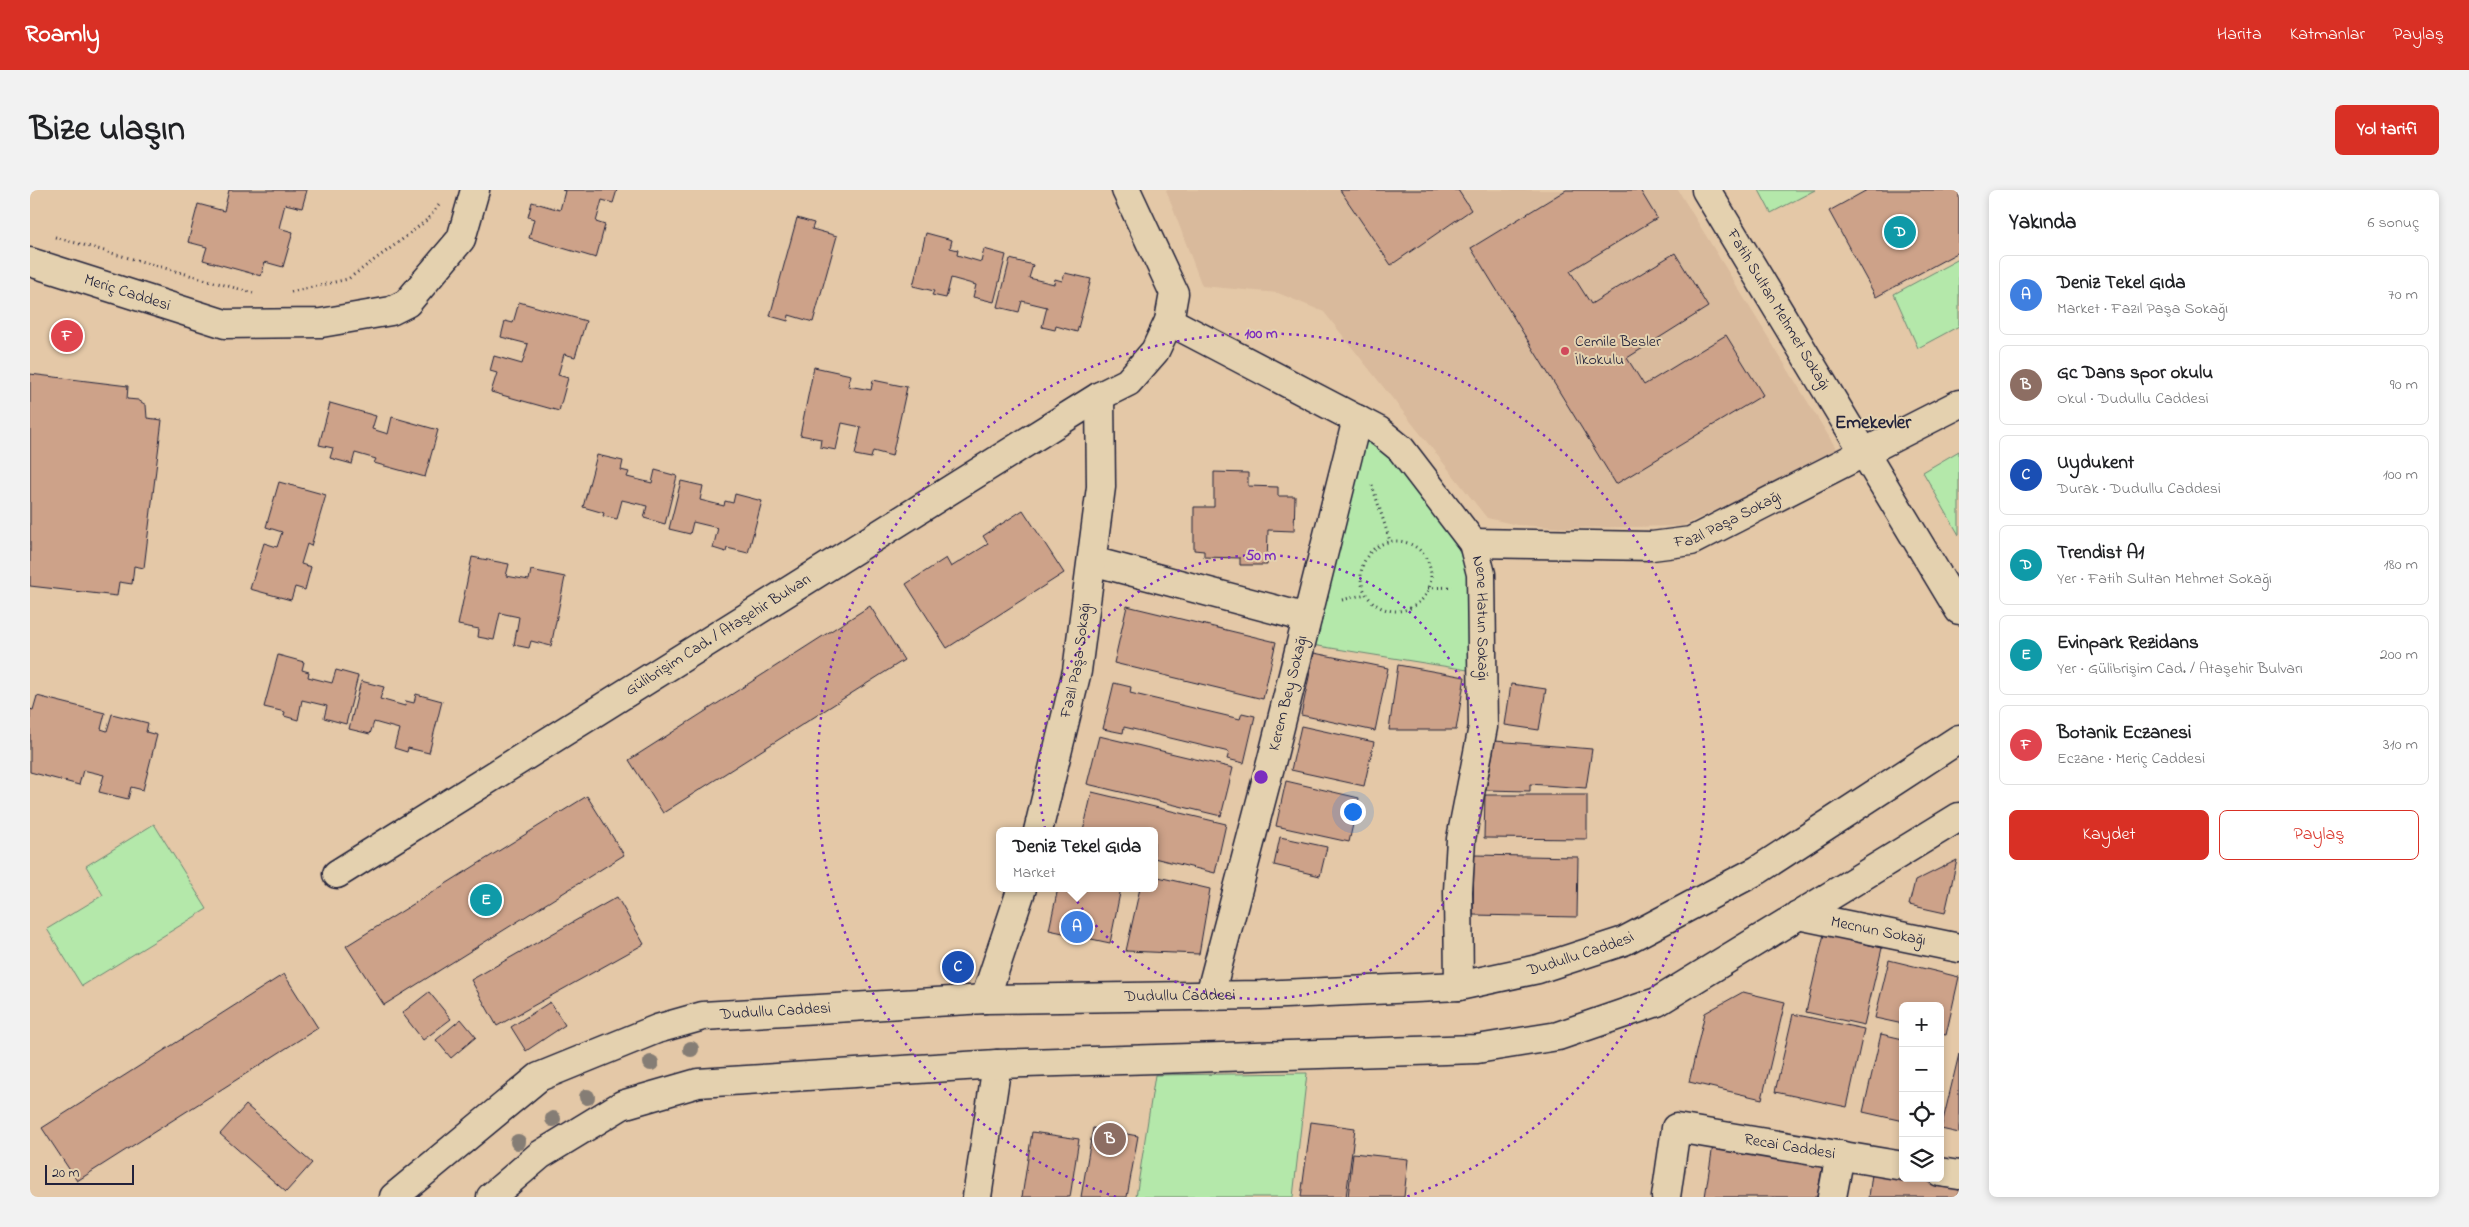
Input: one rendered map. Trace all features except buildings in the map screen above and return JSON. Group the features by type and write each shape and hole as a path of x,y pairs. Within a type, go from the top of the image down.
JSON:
{"street":[{"name":"Meriç Caddesi","path":"30,262 225,324 321,323 390,311 407,304 461,239 475,190"},
{"name":"Gülibrişim Cad. / Ataşehir Bulvarı","path":"337,874 1100,396 1128,382 1155,351 1169,321 1174,293 1126,190"},
{"name":"Fatih Sultan Mehmet Sokağı","path":"1706,190 1959,610"},
{"name":"Nene Hatun Sokağı","path":"1169,321 1379,431 1401,450 1473,543 1481,574 1483,727 1461,839 1458,891 1459,986"},
{"name":"Fazıl Paşa Sokağı","path":"1039,827 1077,671 1101,487 1100,396"},
{"name":"Fazıl Paşa Sokağı","path":"1473,543 1652,546 1691,541 1959,404"},
{"name":"Kerem Bey Sokağı","path":"1210,995 1357,419"},
{"path":"1092,561 1307,618"},
{"name":"Dudullu Caddesi","path":"394,1197 539,1077 657,1029 703,1016 985,999 1210,995 1459,986 1538,969 1624,941 1758,870 1959,739"},
{"path":"491,1197 540,1155 622,1105 698,1083 997,1064 1477,1049 1558,1036 1657,1002 1959,817"},
{"path":"985,999 1021,892"},
{"name":"Mecnun Sokağı","path":"1798,915 1959,948"},
{"path":"978,1197 997,1064"},
{"name":"Recai Caddesi","path":"1666,1197 1676,1128 1899,1165"},
{"path":"1832,1197 1840,1155"},
{"path":"1944,1173 1959,1176"}],"path":[{"path":"282,294 309,290 348,279 428,219 446,199"},
{"path":"49,235 255,294"},
{"path":"1390,541 1401,541 1422,552 1431,573 1430,585 1425,595 1417,604 1395,611 1383,609 1366,594 1361,584 1360,572 1363,561 1379,545 1390,541"}],"shaded area":[{"name":"Cemile Besler İlkokulu","path":"1166,190 1678,190 1839,453 1682,526 1568,528 1517,525 1487,518 1324,312 1278,293 1202,286"}],"green space":[{"path":"1759,190 1815,190 1771,213"},
{"path":"1959,259 1959,326 1918,348 1894,294"},
{"path":"1360,437 1407,469 1449,521 1468,576 1474,671 1312,645"},
{"path":"1959,451 1959,535 1923,472"},
{"path":"154,824 207,909 82,986 47,929 103,895 86,866"},
{"path":"1307,1073 1293,1197 1136,1197 1155,1075"}],"place":[{"name":"Trendist A1","path":"1900,232"},
{"name":"Botanik Eczanesi","path":"67,336"},
{"name":"Cemile Besler İlkokulu","path":"1565,351"},
{"name":"Evinpark Rezidans","path":"486,900"},
{"name":"Deniz Tekel Gıda","path":"1077,927"},
{"name":"Uydukent","path":"958,967"},
{"name":"Gc Dans spor okulu","path":"1110,1139"}],"district":[{"name":"Emekevler","path":"1873,423"}]}
